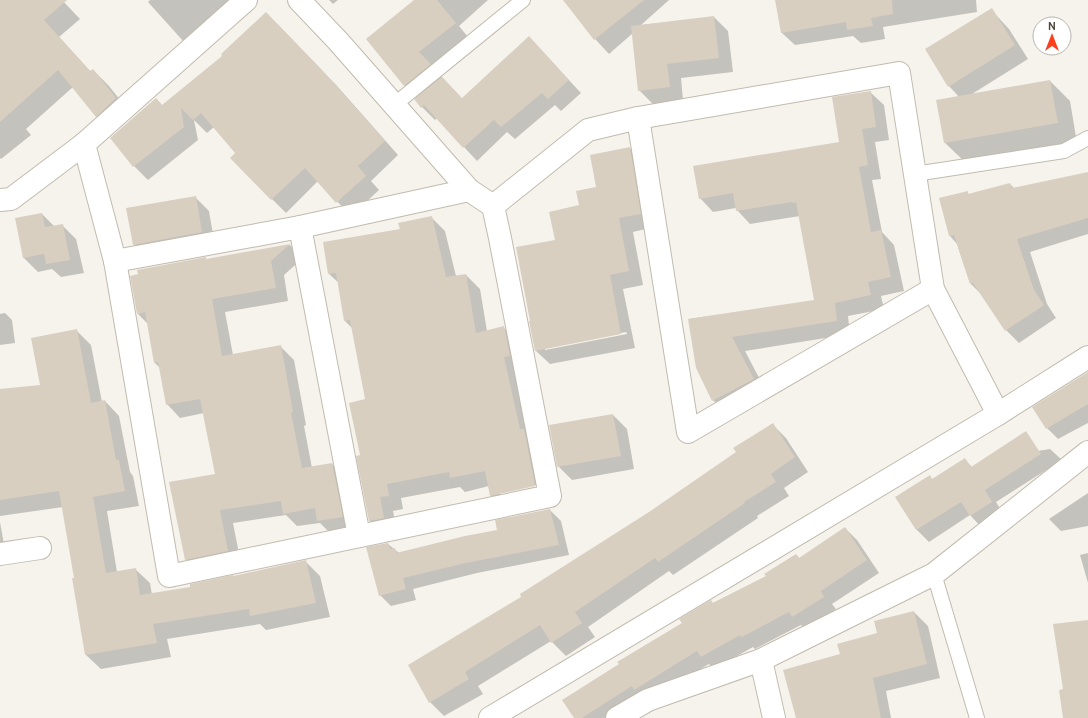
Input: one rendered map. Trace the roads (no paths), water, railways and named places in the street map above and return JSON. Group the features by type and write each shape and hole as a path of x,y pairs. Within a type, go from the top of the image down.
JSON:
{"street":[{"path":"4,196 84,144 246,0"},
{"path":"84,144 115,261 170,576 550,496 493,206 469,190 338,41 299,0"},
{"path":"493,206 588,130 638,118 899,73 933,289 998,414"},
{"path":"638,118 688,432 933,289"},
{"path":"115,261 300,226 469,190"},
{"path":"300,226 359,536"},
{"path":"490,718 998,414 1088,357"},
{"path":"617,718 648,700 761,660 934,574 1088,452"},
{"path":"0,554 40,548"},
{"path":"761,660 774,718"}],"lane":[{"path":"394,105 523,0"},
{"path":"915,174 1064,151 1088,138"},
{"path":"934,574 977,718"}]}
